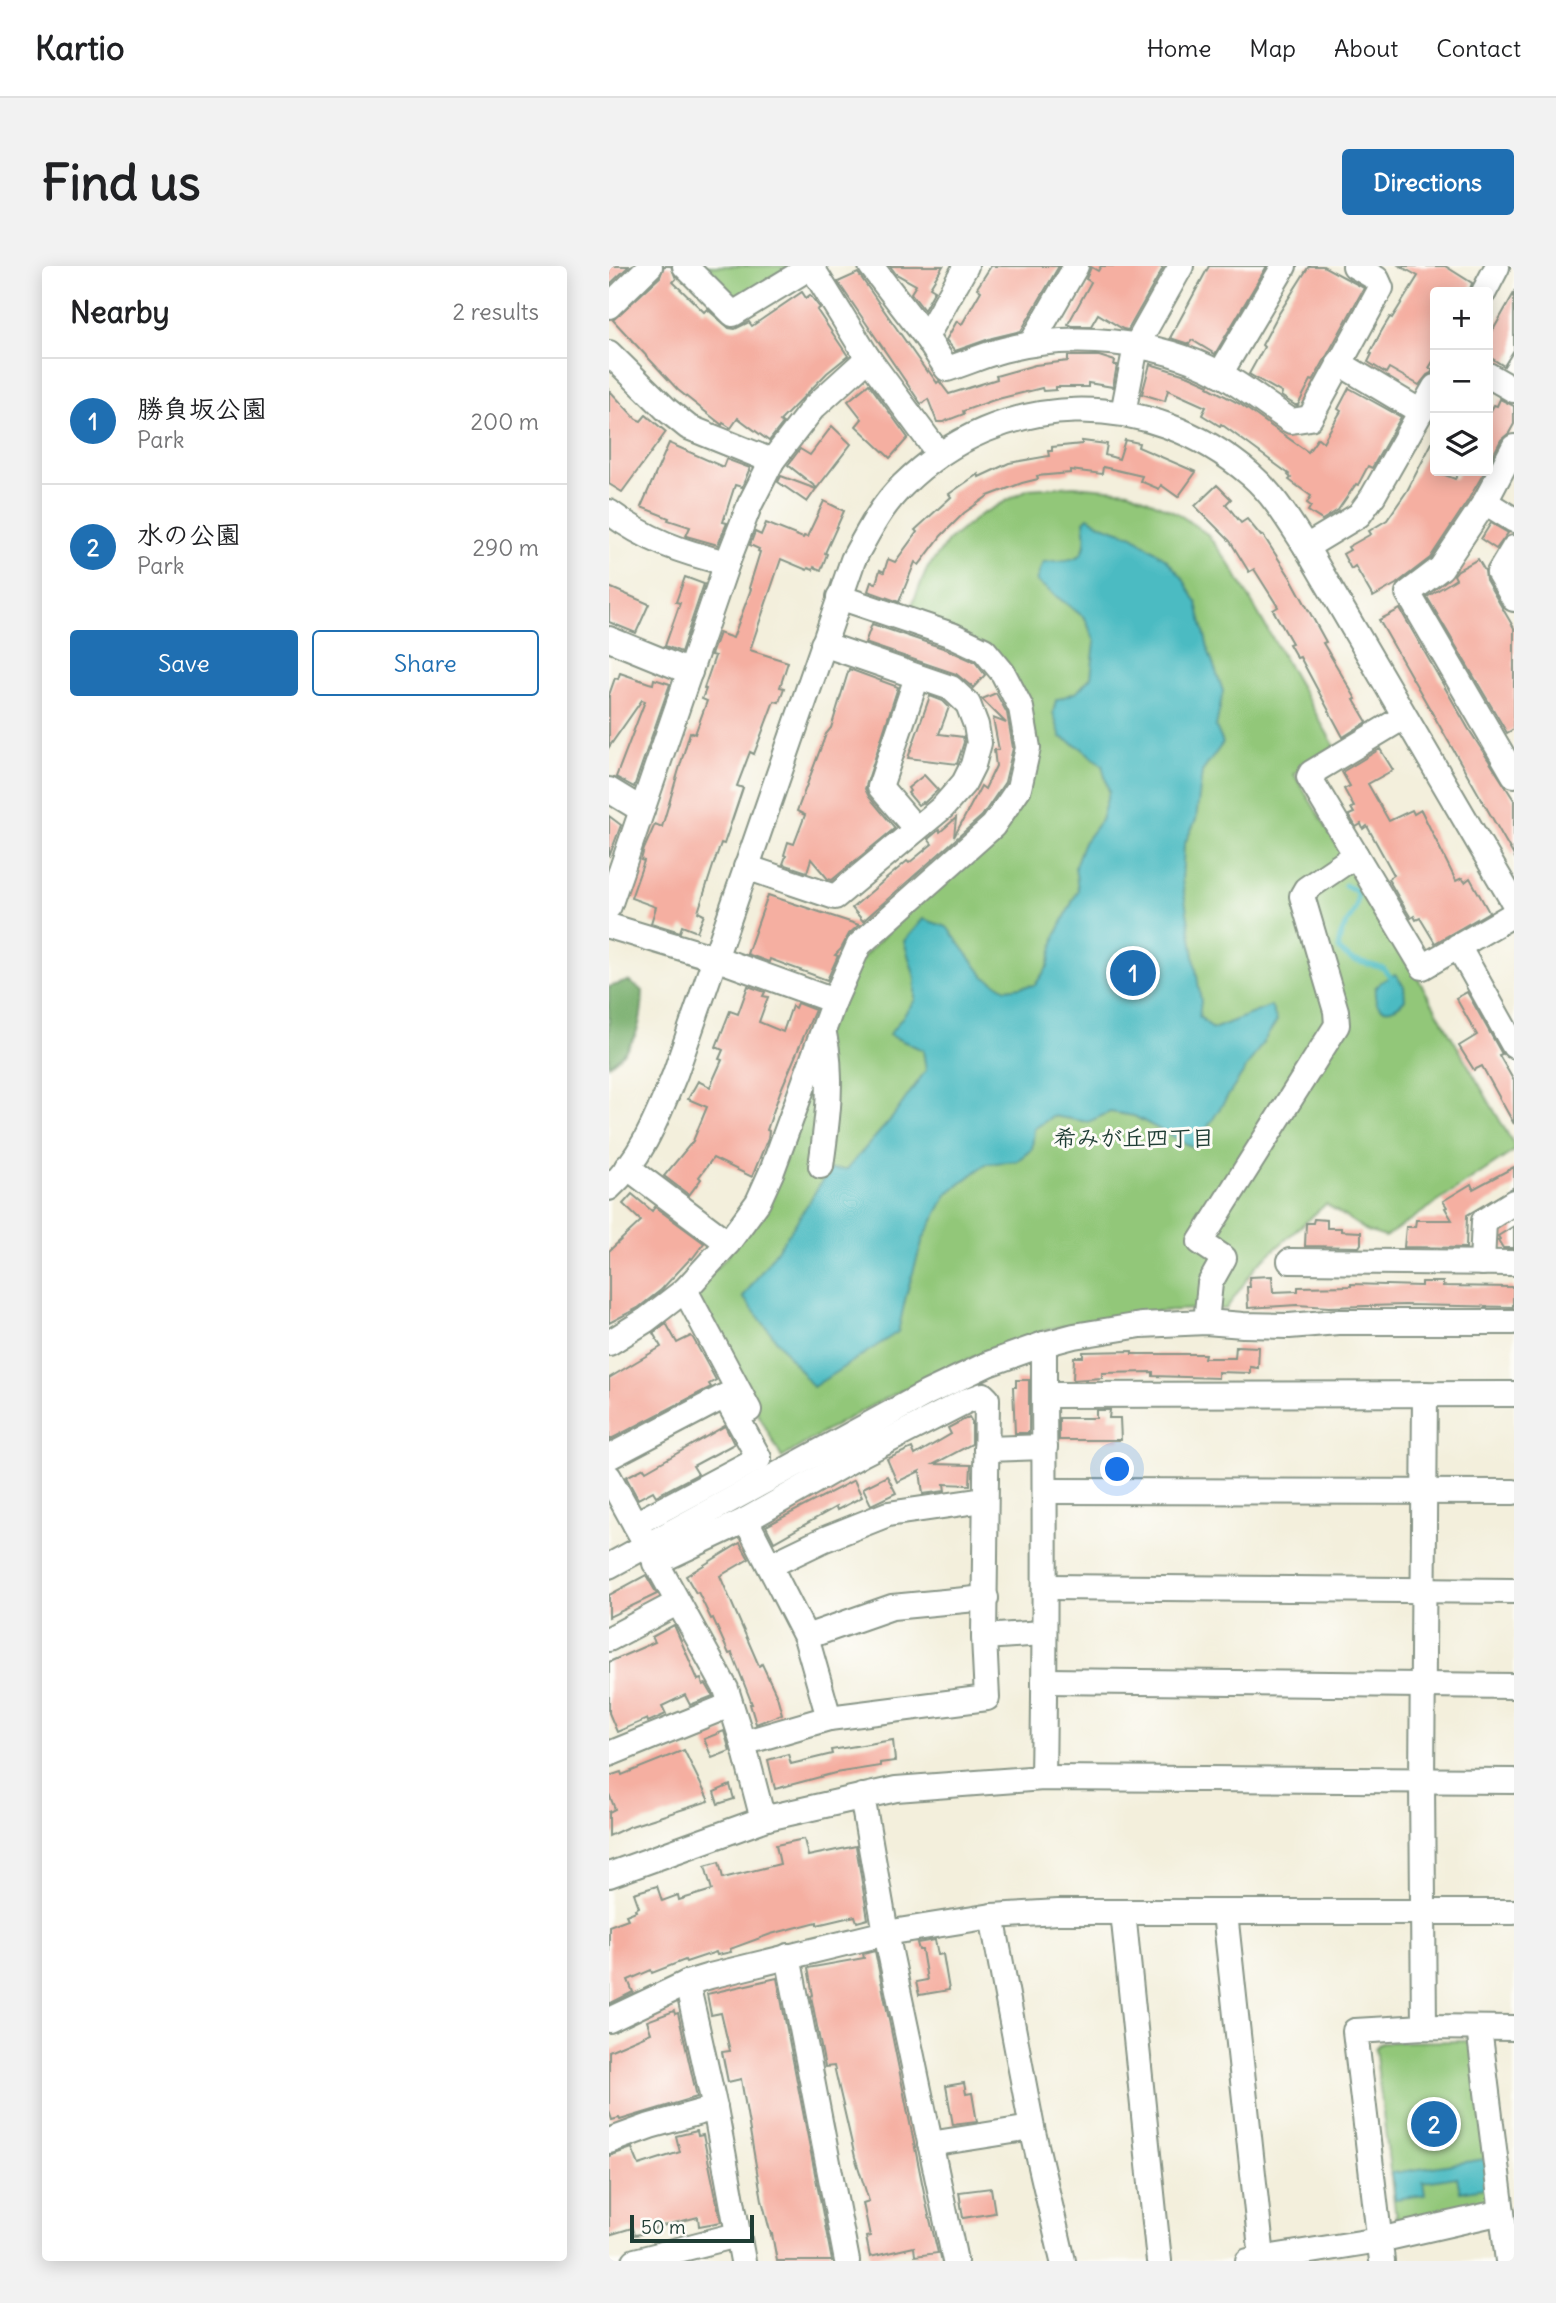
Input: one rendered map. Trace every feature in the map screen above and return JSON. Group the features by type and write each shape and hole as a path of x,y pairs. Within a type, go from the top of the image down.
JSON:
{"street":[{"path":"609,306 650,266"},
{"path":"685,266 733,314 811,266 868,358 939,454"},
{"path":"871,266 926,337 947,369 1002,350 1031,344 1065,341 1136,346 1175,355 1220,374 1291,421 1310,418 1381,288 1377,279 1355,266"},
{"path":"926,337 966,266"},
{"path":"1031,344 1076,266"},
{"path":"1123,413 1136,346 1181,266"},
{"path":"1220,374 1284,266"},
{"path":"1488,287 1502,270"},
{"path":"609,353 688,427 772,461"},
{"path":"609,906 727,563 750,504 772,461 813,408 868,358"},
{"path":"1339,363 1422,412"},
{"path":"1493,379 1514,390"},
{"path":"1305,547 1359,515 1373,496 1430,397"},
{"path":"609,1188 652,1130 675,1074 853,560 883,509 902,485 939,454 986,429 1050,411 1085,409 1123,413 1181,430 1230,458 1271,495 1305,547 1514,903"},
{"path":"1514,447 1485,502 1441,568 1408,593 1508,749 1514,775"},
{"path":"1485,502 1514,520"},
{"path":"609,512 653,540 687,553 727,563"},
{"path":"1514,548 1499,573 1514,599"},
{"path":"609,1343 646,1320 685,1290 728,1243 758,1202 772,1171 834,1001 859,945 993,826 1019,788 1027,748 1021,708 1003,673 984,650 952,635 839,597"},
{"path":"609,639 689,672"},
{"path":"746,867 835,897 943,807 964,783 973,765 979,743 976,725 968,704 951,688 824,644"},
{"path":"916,829 880,787 917,677"},
{"path":"1404,717 1345,750 1311,772 1309,777 1423,967 1514,914"},
{"path":"609,790 642,810"},
{"path":"1206,1322 1210,1283 1224,1258 1200,1242 1336,1025 1336,1011 1302,896 1306,889 1356,855"},
{"path":"609,926 715,958 834,1001"},
{"path":"1458,946 1514,1046"},
{"path":"821,1166 826,1132 829,1055 823,1030"},
{"path":"627,1167 728,1243"},
{"path":"1482,1263 1484,1221 1514,1202"},
{"path":"1290,1261 1514,1264"},
{"path":"685,1290 782,1472"},
{"path":"609,1566 645,1544 927,1393 988,1364 1044,1343 1141,1325 1206,1322 1277,1326 1338,1322 1514,1322"},
{"path":"1043,1778 1043,1633 1046,1587 1044,1343"},
{"path":"1424,2027 1422,1782 1425,1394"},
{"path":"1044,1395 1514,1394"},
{"path":"645,1544 746,1520 862,1454 983,1395 987,1399 984,1500 987,1699 829,1718 743,1743"},
{"path":"609,1457 725,1396 759,1458 645,1544"},
{"path":"986,1449 1045,1447"},
{"path":"609,1477 726,1689 760,1808 767,1818"},
{"path":"1046,1492 1514,1492"},
{"path":"771,1565 825,1539 888,1514 984,1500"},
{"path":"746,1520 806,1637 829,1718"},
{"path":"1046,1587 1514,1591"},
{"path":"806,1637 892,1607 986,1598"},
{"path":"609,1639 677,1603"},
{"path":"984,1637 1043,1633"},
{"path":"1044,1681 1514,1686"},
{"path":"609,1754 730,1705"},
{"path":"609,1875 767,1818 896,1789 1043,1778 1514,1781"},
{"path":"862,1796 886,1933 955,2261"},
{"path":"609,2020 687,1983 886,1933 992,1916 1123,1912 1514,1912"},
{"path":"1123,1912 1159,2261"},
{"path":"1225,1913 1255,2260 1381,2251 1502,2212"},
{"path":"992,1916 1032,2128 1063,2261"},
{"path":"788,1956 847,2261"},
{"path":"687,1983 715,2108 743,2261"},
{"path":"1381,2251 1355,2031 1424,2027 1514,2028"},
{"path":"1479,2028 1508,2261"},
{"path":"609,2141 650,2126 715,2108"},
{"path":"930,2144 1032,2128"},
{"path":"635,2261 737,2235"}],"green space":[{"path":"696,266 795,266 732,302"},
{"path":"1074,486 1129,491 1177,513 1207,534 1231,566 1335,747 1294,774 1419,980 1514,1145 1514,1151 1385,1237 1367,1231 1326,1204 1257,1265 1226,1309 1160,1311 1116,1316 1051,1329 1027,1337 956,1365 889,1397 782,1458 693,1293 728,1255 854,966 1024,794 1010,669 908,614 927,569 949,540 980,515 1028,489"},
{"path":"628,981 643,991 639,1024 632,1042 609,1065 609,987"},
{"path":"1466,2041 1473,2046 1494,2200 1489,2207 1402,2224 1396,2219 1375,2048 1381,2042"}],"water":[{"path":"1088,517 1133,536 1166,559 1182,577 1197,603 1209,652 1223,691 1216,727 1223,743 1202,772 1196,820 1184,845 1182,880 1201,1001 1199,1016 1213,1029 1271,1006 1277,1021 1194,1148 1134,1116 1110,1112 1088,1122 1053,1116 1034,1129 1032,1149 1017,1161 986,1164 948,1193 923,1239 898,1332 813,1387 743,1297 790,1232 829,1170 847,1169 892,1118 926,1070 923,1050 889,1035 915,1000 915,978 904,941 923,919 947,927 984,976 1006,989 1035,985 1048,966 1056,935 1078,890 1075,866 1083,844 1101,820 1109,792 1102,765 1080,747 1061,737 1053,713 1056,700 1077,692 1091,677 1095,642 1085,618 1036,581 1043,562 1079,556 1085,544 1084,521"},
{"path":"1395,974 1404,986 1405,999 1394,1008 1384,1009 1377,1002 1375,988"},
{"path":"1486,2159 1490,2187 1460,2192 1457,2177 1423,2182 1425,2195 1395,2199 1392,2173"}],"building":[{"path":"609,266 629,266 609,285"},
{"path":"664,266 671,266 676,279 673,282 704,312 707,309 729,328 735,329 749,322 752,326 802,292 806,298 810,295 848,356 827,373 780,421 783,423 769,441 738,418 731,428 723,423 722,425 678,390 613,320 660,277"},
{"path":"890,266 943,266 930,287 935,290 924,310 911,293 916,285 896,274"},
{"path":"991,266 1059,266 1021,331 955,351 946,340 957,321 962,324 981,291 977,288"},
{"path":"1101,266 1163,268 1128,330 1098,314 1091,326 1068,324 1091,282 1086,279 1091,267 1098,271"},
{"path":"1209,266 1267,266 1215,354 1192,340 1189,344 1170,338"},
{"path":"1309,266 1323,266 1364,288 1313,381 1311,380 1298,405 1295,405 1281,396 1282,393 1249,374 1278,315"},
{"path":"1400,266 1445,266 1472,283 1471,287 1430,287 1430,374 1419,385 1389,368 1386,373 1368,362 1381,332 1418,276"},
{"path":"858,273 927,372 928,370 949,394 1035,365 1068,361 1068,356 1099,356 1115,361 1114,365 1117,365 1113,387 1088,383 1088,387 1056,387 1056,390 1043,391 1042,388 994,400 963,411 964,414 937,422 928,399 921,404 838,282"},
{"path":"1514,293 1514,350 1504,366 1493,359 1493,330"},
{"path":"1150,364 1209,385 1208,387 1240,404 1308,452 1318,438 1323,442 1341,411 1338,409 1349,388 1401,417 1372,468 1368,466 1358,485 1356,484 1338,510 1322,520 1308,511 1311,506 1307,503 1311,496 1289,480 1289,474 1221,424 1220,426 1202,415 1206,407 1168,390 1165,401 1142,394"},
{"path":"869,384 908,438 890,458 856,426 862,419 848,401"},
{"path":"609,390 636,419 641,421 646,415 666,432 622,492 609,484"},
{"path":"1500,399 1514,406 1514,424 1493,455 1493,407 1497,406"},
{"path":"832,426 851,444 817,488 788,465 800,449 810,455"},
{"path":"1125,440 1139,443 1138,447 1196,472 1178,497 1161,485 1159,489 1140,481 1142,476 1103,467 1102,474 1070,470 1070,473 1037,476 1038,479 988,496 964,513 941,536 919,565 915,562 899,602 868,591 871,582 876,583 880,570 884,572 888,559 895,562 917,532 915,530 951,497 949,494 978,474 979,477 1009,463 1049,456 1048,451 1052,451 1052,447 1082,444 1082,441 1107,444 1105,455 1119,459"},
{"path":"669,443 723,467 726,459 750,468 742,487 735,485 723,522 727,523 718,545 686,536 690,527 641,507"},
{"path":"1430,447 1430,476 1455,479 1457,476 1482,476 1430,558 1396,584 1373,597 1355,566 1351,569 1343,554 1350,550 1348,547 1371,534 1369,531 1387,520 1407,491"},
{"path":"781,476 816,489 807,502 778,482"},
{"path":"1217,485 1231,499 1226,504 1241,523 1247,519 1261,536 1263,535 1292,580 1326,642 1323,643 1356,699 1354,700 1367,722 1343,737 1300,657 1297,658 1289,644 1292,643 1273,610 1278,607 1254,569 1249,572 1230,541 1195,506"},
{"path":"824,501 844,511 825,553 827,554 821,570 814,567 813,570 807,570 781,559 750,650 788,662 780,687 784,688 779,702 774,701 754,754 750,752 737,786 743,788 698,912 704,915 697,932 682,926 680,932 651,923 656,907 631,898 644,861 641,860 655,824 662,827 690,732 695,734 707,701 702,699 715,656 711,655 719,633 733,638 751,589 749,588 760,552 750,545 755,532 761,535 766,523 803,538 807,537"},
{"path":"1491,523 1508,533 1496,549 1481,539"},
{"path":"1478,559 1485,571 1486,580 1514,628 1514,729 1507,733 1427,597 1456,579 1454,575 1458,570"},
{"path":"685,577 704,584 681,652 665,646 680,603 676,602"},
{"path":"609,587 649,604 636,633 609,622"},
{"path":"1400,609 1468,728 1514,800 1514,856 1379,620"},
{"path":"872,624 946,649 975,662 985,675 973,688 956,674 865,643"},
{"path":"849,669 898,687 865,789 895,828 832,880 828,879 811,859 807,872 783,864 788,842 794,844 805,815 797,811 826,734 831,728"},
{"path":"620,673 653,684 654,679 670,684 634,787 616,777 645,701 642,700 609,747 609,695 615,678 618,679"},
{"path":"996,693 1007,713 1013,748 1005,782 982,816 863,921 852,908 907,861 909,863 932,844 928,839 956,818 954,837 981,786 985,789 996,766 994,750 999,750 993,718 1006,723 982,699"},
{"path":"930,696 943,701 949,707 939,734 963,737 957,764 908,758"},
{"path":"1380,749 1393,770 1368,784 1389,821 1412,810 1414,814 1421,810 1456,881 1462,878 1465,882 1470,878 1489,912 1435,943 1420,918 1411,918 1400,900 1388,879 1394,875 1367,826 1363,829 1361,824 1356,827 1349,815 1354,813 1351,808 1354,807 1344,789 1350,786 1342,772"},
{"path":"924,775 938,790 918,805 908,793 908,788"},
{"path":"609,816 621,825 609,857"},
{"path":"768,895 859,925 849,934 835,955 838,956 827,980 770,959 769,962 747,954"},
{"path":"748,986 765,992 763,996 768,997 759,1022 783,1032 792,1006 795,1008 797,1003 815,1010 780,1092 767,1130 768,1138 752,1177 713,1158 689,1195 664,1176 693,1141 707,1107 688,1099 698,1081 710,1087 722,1060 719,1059 723,1050 716,1047 730,1011 738,1014"},
{"path":"1467,992 1514,1081 1514,1124 1482,1066 1474,1070 1459,1046 1477,1035 1456,998"},
{"path":"1514,1167 1514,1187 1467,1215 1466,1248 1404,1247 1406,1227 1415,1227 1416,1220 1452,1220 1443,1201 1471,1184 1473,1189"},
{"path":"632,1194 652,1211 655,1207 704,1243 661,1290 638,1308 609,1323 609,1251 641,1221 623,1204"},
{"path":"1314,1219 1327,1220 1327,1228 1361,1232 1361,1244 1359,1247 1305,1246 1306,1223 1313,1223"},
{"path":"1514,1226 1514,1248 1503,1248 1498,1236"},
{"path":"1272,1276 1273,1292 1298,1291 1298,1287 1351,1284 1421,1286 1421,1282 1443,1282 1443,1286 1513,1287 1513,1307 1297,1305 1248,1308 1249,1277"},
{"path":"666,1323 677,1343 691,1336 693,1338 716,1380 709,1384 711,1387 609,1440 609,1378 661,1347 653,1333"},
{"path":"1236,1346 1259,1347 1258,1368 1250,1367 1250,1373 1218,1372 1218,1378 1153,1376 1153,1372 1102,1373 1102,1378 1073,1380 1074,1357 1083,1357 1083,1352 1132,1351 1132,1354 1205,1354 1204,1358 1235,1358"},
{"path":"1016,1380 1029,1380 1029,1433 1015,1433 1013,1387 1016,1387"},
{"path":"1096,1410 1110,1410 1109,1418 1120,1418 1121,1440 1059,1440 1059,1418 1096,1418"},
{"path":"969,1417 972,1422 972,1444 934,1464 971,1465 970,1485 944,1484 945,1491 923,1494 920,1471 897,1482 887,1459 912,1448 915,1455 951,1434 948,1428"},
{"path":"725,1426 734,1444 693,1466 698,1474 656,1496 653,1491 638,1499 626,1477 644,1468 646,1471"},
{"path":"887,1476 896,1493 871,1505 863,1488"},
{"path":"854,1480 862,1497 837,1510 836,1507 774,1542 766,1526"},
{"path":"740,1543 749,1559 720,1576 759,1666 762,1664 777,1696 782,1714 756,1724 752,1704 732,1653 729,1654 713,1618 711,1619 698,1592 696,1593 686,1576"},
{"path":"646,1575 657,1594 609,1617 609,1595"},
{"path":"674,1625 698,1680 701,1679 703,1685 706,1684 713,1696 690,1705 685,1695 662,1706 666,1714 617,1732 609,1713 609,1662 655,1642 652,1637"},
{"path":"724,1731 730,1751 712,1758 704,1739"},
{"path":"893,1740 895,1761 775,1789 768,1760 788,1754 791,1764 832,1754 831,1750"},
{"path":"684,1750 709,1801 628,1827 609,1836 609,1812 615,1809 609,1794 609,1776 621,1772 622,1775"},
{"path":"730,1785 734,1799 718,1804 714,1792"},
{"path":"804,1839 808,1856 856,1846 868,1919 857,1922 855,1916 817,1925 817,1922 771,1934 730,1949 731,1952 717,1955 716,1952 652,1973 651,1970 628,1980 633,1992 609,2004 609,1926 628,1919 626,1915 636,1911 639,1907 634,1893 657,1886 662,1901 678,1895 679,1900 712,1890 705,1866 719,1862 723,1878 780,1864 776,1845"},
{"path":"935,1940 938,1955 943,1954 949,1990 919,1995 916,1982 927,1980 922,1950 919,1950 917,1943"},
{"path":"875,1951 938,2253 915,2256 914,2247 870,2257 866,2237 870,2236 863,2203 869,2201 855,2157 834,2066 825,2067 808,1968 864,1958 863,1954"},
{"path":"777,1978 832,2261 777,2261 762,2200 741,2079 728,2082 722,2052 730,2051 721,2013 711,2015 707,1994"},
{"path":"674,2011 675,2014 678,2013 697,2097 612,2120 609,2111 609,2051 651,2033 647,2021"},
{"path":"964,2083 966,2094 972,2093 977,2122 953,2125 946,2086"},
{"path":"697,2131 698,2136 703,2135 721,2222 699,2226 698,2217 654,2228 642,2234 634,2235 632,2228 609,2235 609,2156 632,2148 639,2165 680,2152 676,2136"},
{"path":"991,2188 995,2213 963,2218 959,2192"}],"waterway":[{"path":"1345,885 1356,891 1357,899 1356,907 1341,934 1339,950 1352,960 1383,968 1390,976"}],"place":[{"name":"勝負坂公園","path":"1133,973"},
{"name":"水の公園","path":"1434,2124"}],"district":[{"name":"希みが丘四丁目","path":"1134,1137"}]}
